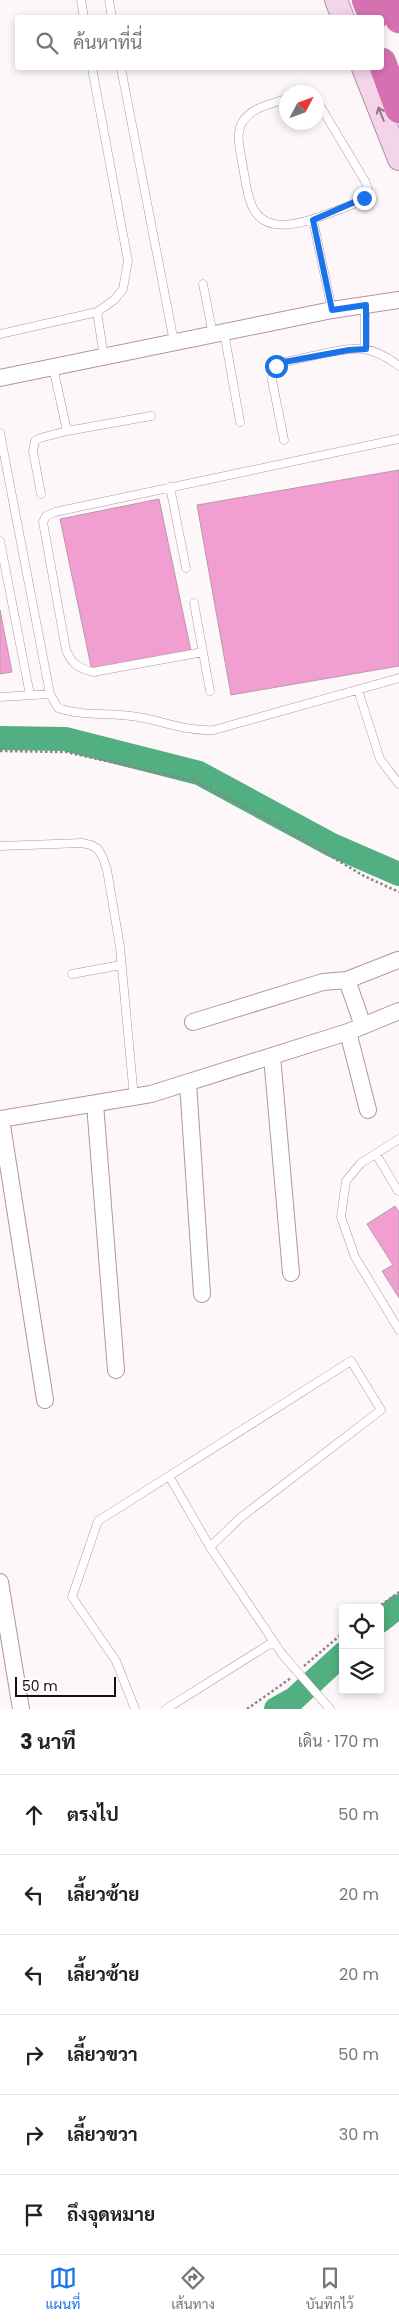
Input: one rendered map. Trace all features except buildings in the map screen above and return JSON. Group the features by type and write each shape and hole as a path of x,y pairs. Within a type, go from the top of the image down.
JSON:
{"highway":[{"path":"359,0 364,15"},
{"path":"366,0 372,15"},
{"path":"392,0 399,19"},
{"path":"384,44 399,83"},
{"path":"384,68 399,110"}],"main road":[{"path":"336,0 342,15"},
{"path":"364,70 399,159"}],"street":[{"path":"0,378 332,310 399,300"},
{"path":"193,1022 323,982 346,980 398,960"},
{"path":"346,980 363,1026"},
{"path":"45,1400 0,1119 134,1098 188,1083 348,1032 399,1011"},
{"path":"348,1032 368,1110"},
{"path":"272,1056 291,1273"},
{"path":"188,1083 202,1294"},
{"path":"95,1104 116,1370"},
{"path":"0,1582 21,1709"}],"lane":[{"path":"81,0 84,15"},
{"path":"109,0 112,15"},
{"path":"0,334 97,312 114,300 122,289 128,261 92,70"},
{"path":"121,70 174,342"},
{"path":"279,101 260,108 247,116 242,123 238,138 248,195 253,208 262,218 283,226 313,220 357,202 367,194 368,189 324,114"},
{"path":"313,220 332,310"},
{"path":"203,284 218,333 240,422"},
{"path":"366,305 366,349"},
{"path":"97,312 104,357"},
{"path":"284,440 272,380 272,372 276,366 284,362 349,350 366,349 389,359 399,366"},
{"path":"53,367 67,432"},
{"path":"41,494 33,451 35,441 40,438 67,432 151,416"},
{"path":"0,432 50,694 58,708 68,712 130,716 198,731 214,730 399,678"},
{"path":"203,652 93,672 80,669 71,662 66,650 43,522 46,516 55,512 399,439"},
{"path":"170,487 186,568"},
{"path":"0,541 30,695"},
{"path":"194,604 210,690"},
{"path":"358,690 380,759 399,784"},
{"path":"0,697 50,694"},
{"path":"0,846 82,843 98,849 104,858 121,965 134,1098"},
{"path":"72,974 121,965"},
{"path":"399,1139 361,1163 346,1181 341,1216 355,1257 399,1330"},
{"path":"376,1154 398,1191"},
{"path":"135,1709 116,1661 72,1597 98,1521 351,1361 381,1410 240,1518 210,1546"},
{"path":"169,1476 210,1546 273,1642 327,1706"},
{"path":"166,1709 273,1642"}],"path":[{"path":"0,751 66,752 196,781 273,822 364,876 399,892"},
{"path":"382,1604 399,1592"}],"waterway":[{"path":"0,738 65,739 199,773 332,845 399,874"},
{"path":"384,1618 399,1606"},
{"path":"276,1709 294,1699 339,1658"}],"route":[{"path":"276,366 284,362 349,350 366,349 366,305 332,310 313,220 364,198"}]}
